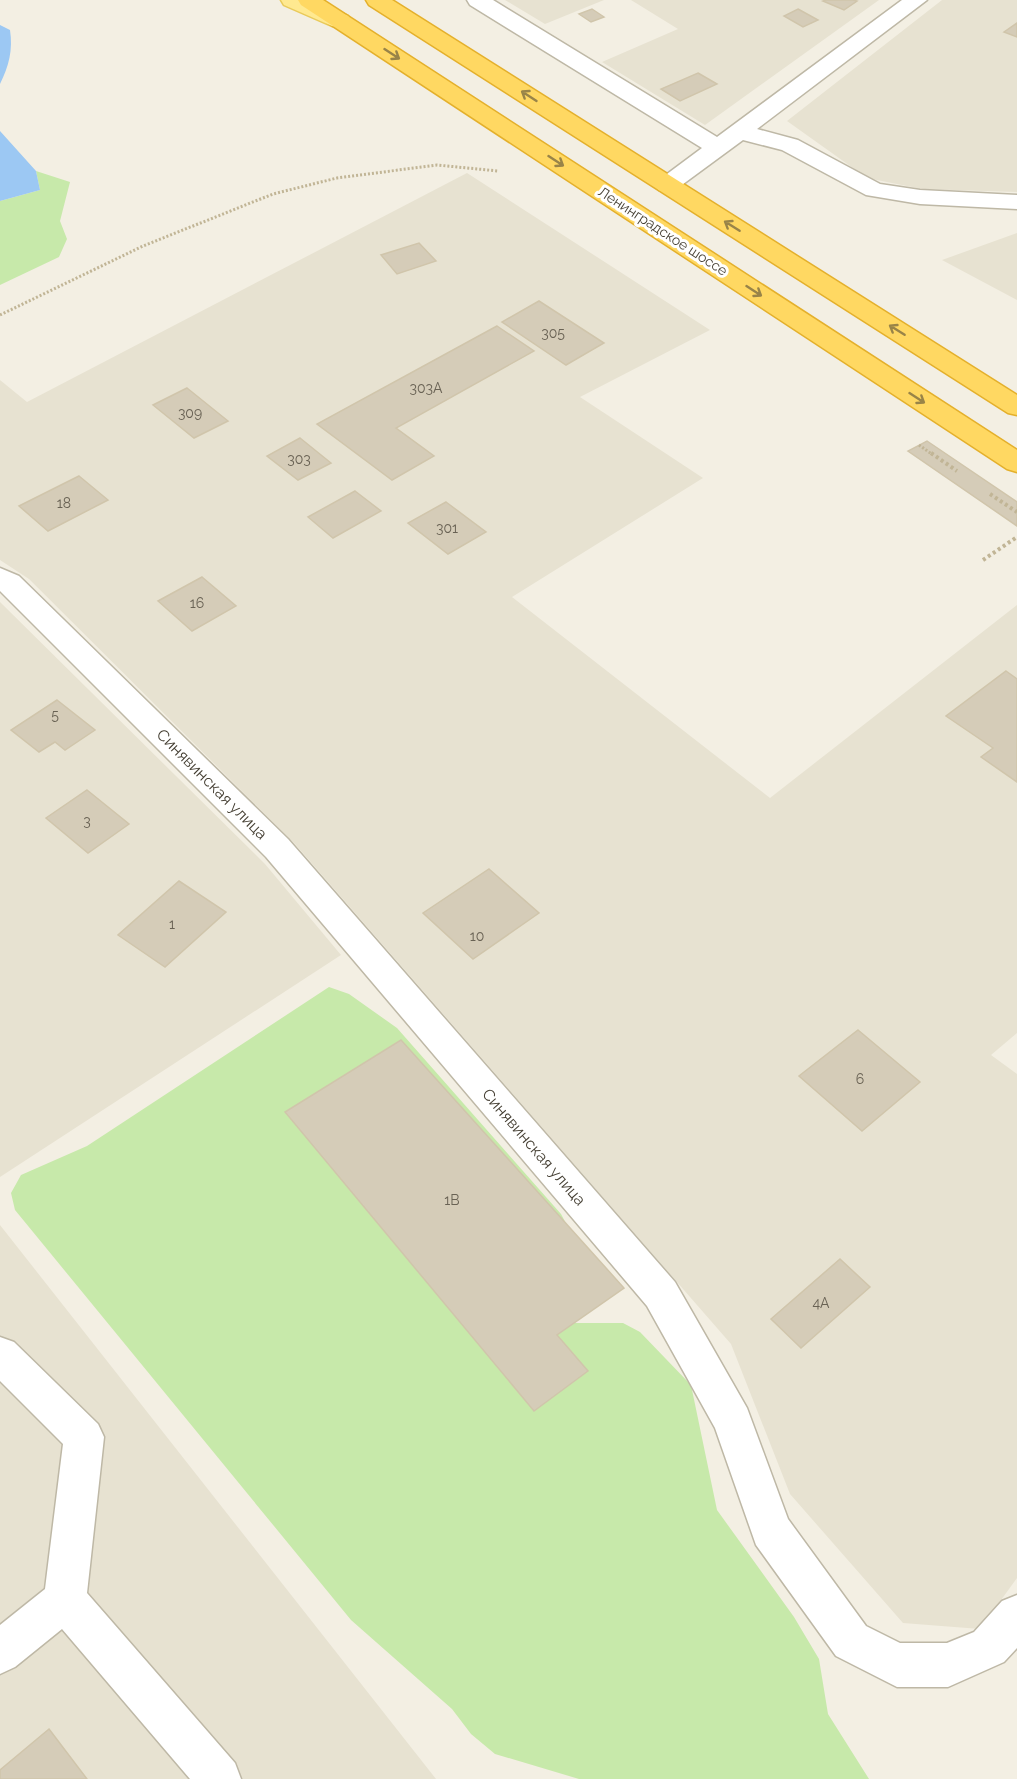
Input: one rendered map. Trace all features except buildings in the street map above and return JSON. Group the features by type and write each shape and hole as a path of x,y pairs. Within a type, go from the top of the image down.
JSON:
{"highway":[{"name":"Ленинградское шоссе","path":"309,0 1017,463"},
{"path":"377,0 1017,407"}],"main road":[{"path":"292,0 343,22"}],"street":[{"path":"478,0 716,146"},
{"path":"667,184 916,0"},
{"path":"737,131 790,145 874,190 920,197 1017,202"},
{"name":"Синявинская улица","path":"0,578 9,584 276,848 661,1294 733,1421 771,1531 851,1641 897,1665 948,1665 989,1647 1017,1616"},
{"path":"0,1355 84,1437 65,1600 0,1652"},
{"path":"65,1600 219,1779"}],"path":[{"path":"0,315 143,246 273,194 337,178 437,165 498,171"},
{"path":"919,445 957,471"},
{"path":"990,494 1017,512"},
{"path":"982,560 1017,537"}],"shaded area":[{"path":"505,0 604,0 545,24"},
{"path":"631,0 879,0 705,125 602,62 678,29"},
{"path":"942,0 1017,0 1017,192 922,189 867,178 787,121"},
{"path":"467,173 710,330 580,397 703,478 512,597 770,798 1017,605 1017,1033 991,1055 1017,1074 1017,1578 980,1629 903,1623 790,1494 731,1344 295,844 29,579 0,560 0,380 27,402"},
{"path":"1017,233 1017,300 942,260"},
{"path":"0,602 265,864 341,955 0,1177"},
{"path":"0,1225 436,1779 0,1779"}],"green space":[{"path":"36,171 70,182 60,221 67,239 59,257 0,285 0,201 40,190"},
{"path":"329,987 349,994 397,1028 561,1214 571,1233 554,1323 623,1323 640,1332 691,1385 717,1510 794,1617 819,1659 828,1714 869,1779 579,1779 495,1754 471,1734 452,1709 351,1620 15,1210 11,1193 21,1175 87,1146"}],"water":[{"path":"0,25 10,30 11,51 0,84"},
{"path":"0,131 36,171 40,190 0,201"}]}
